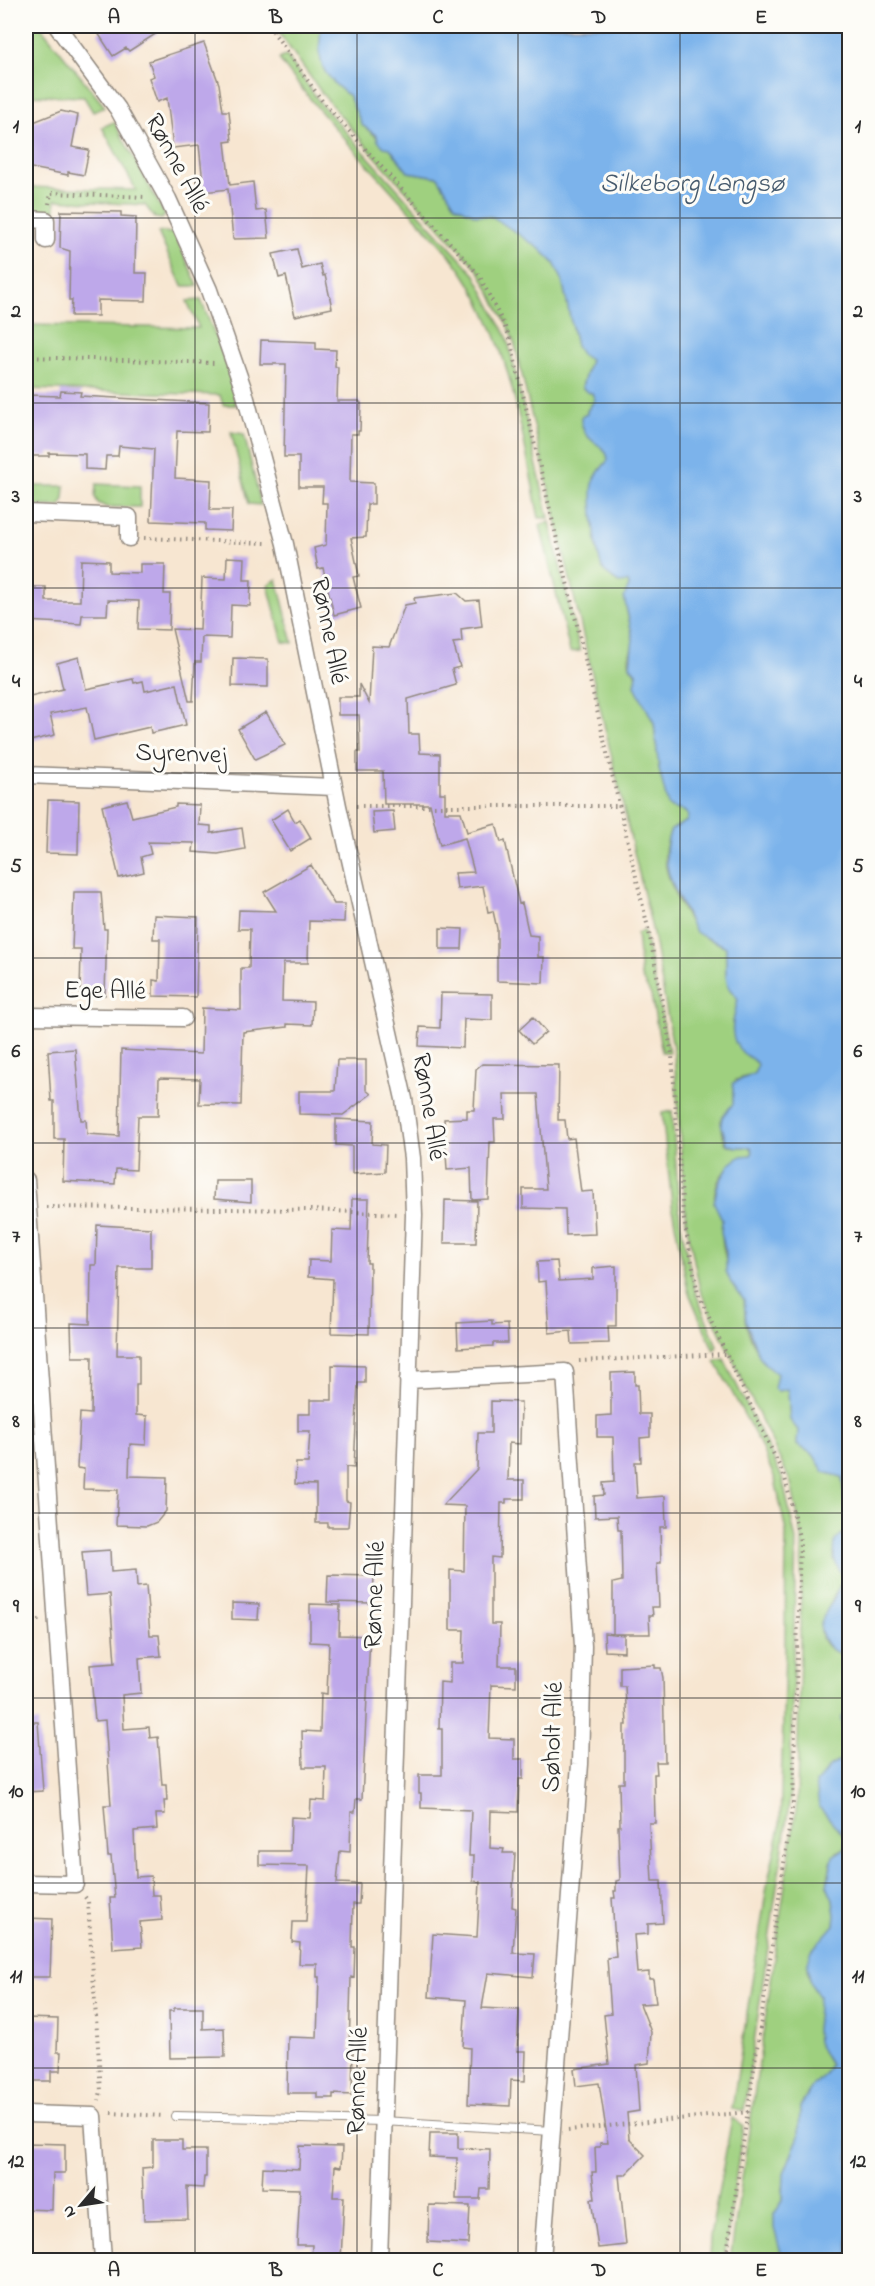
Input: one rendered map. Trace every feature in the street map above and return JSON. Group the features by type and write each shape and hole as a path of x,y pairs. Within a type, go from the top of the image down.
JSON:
{"street":[{"name":"Rønne Allé","path":"57,26 118,109 168,199 209,290 244,392 285,544 338,806 404,1099 412,1158 414,1215 379,2260"},
{"path":"26,219 46,220 45,240"},
{"path":"26,513 129,516 129,538"},
{"name":"Syrenvej","path":"26,775 334,787"},
{"name":"Ege Allé","path":"26,1016 183,1018"},
{"path":"26,1180 75,1884 26,1883"},
{"path":"408,1380 565,1372"},
{"name":"Søholt Allé","path":"542,2260 579,1764 583,1646 565,1372"},
{"path":"26,2114 93,2116 103,2260"}],"lane":[{"path":"175,2116 383,2121 552,2131"}],"path":[{"path":"269,26 323,102 479,275 509,335 649,932 672,1055 682,1215 698,1294 785,1478 800,1541 793,1802 726,2260"},
{"path":"46,220 51,193 168,199"},
{"path":"26,357 234,364"},
{"path":"129,538 285,544"},
{"path":"338,806 620,806"},
{"path":"27,1207 311,1210 414,1215"},
{"path":"565,1372 574,1361 725,1354"},
{"path":"75,1884 88,1901 101,2091 93,2116 116,2112 175,2116"},
{"path":"552,2131 748,2112"}],"green space":[{"path":"26,26 40,26 105,107 93,112 84,97 26,95"},
{"path":"274,26 321,26 322,65 336,85 349,96 362,125 390,148 408,172 438,177 455,205 476,215 493,216 540,249 554,263 562,279 576,346 590,360 582,387 592,393 595,400 587,411 588,414 581,417 582,426 590,438 604,449 609,460 598,473 594,495 596,539 601,564 609,576 619,583 628,581 626,606 633,641 629,660 637,676 635,686 654,723 659,769 665,791 674,809 684,811 688,815 687,821 671,830 665,854 667,871 674,892 691,924 704,937 726,947 726,974 731,991 738,999 743,1052 758,1065 754,1074 736,1080 733,1086 733,1104 721,1119 726,1144 751,1147 753,1152 730,1165 717,1186 715,1201 723,1223 724,1248 734,1285 744,1301 745,1319 753,1343 777,1374 778,1391 787,1389 788,1391 790,1420 798,1430 797,1445 813,1454 825,1472 842,1477 849,1527 835,1541 834,1559 843,1578 821,1627 826,1645 846,1655 849,1664 845,1681 849,1691 849,1711 841,1718 847,1756 829,1767 819,1807 846,1838 845,1848 837,1852 831,1862 827,1886 833,1899 834,1925 813,1950 807,1969 811,1984 819,1996 822,2052 830,2065 807,2094 800,2107 799,2136 783,2188 783,2201 774,2214 783,2260 730,2260 797,1803 802,1537 791,1483 700,1290 686,1221 674,1053 653,933 515,345 508,326 479,271 324,96"},
{"path":"286,55 320,103 475,275 507,337 549,518 539,518 513,393 494,332 481,303 445,249 341,135 294,79 279,59"},
{"path":"114,122 165,215 162,219 155,218 145,205 55,200 55,212 26,210 26,187 136,190 102,127"},
{"path":"158,232 174,233 198,286 182,286"},
{"path":"201,300 227,366 236,405 223,405 220,395 26,389 26,325 199,328 187,301"},
{"path":"231,432 244,434 261,505 249,504"},
{"path":"96,484 140,486 140,507 106,507 98,503 95,497"},
{"path":"26,486 65,486 64,499 60,506 26,506"},
{"path":"550,522 580,651 570,652 540,525"},
{"path":"277,579 293,643 283,642 268,585"},
{"path":"644,930 669,1052 662,1052 651,995 641,977 637,933"},
{"path":"672,1111 680,1221 695,1291 717,1346 714,1351 688,1291 673,1213 662,1113"},
{"path":"724,1359 782,1477 796,1540 790,1798 744,2110 732,2109 767,1886 780,1827 786,1532 775,1479 759,1442 715,1361"},
{"path":"732,2118 743,2126 724,2260 709,2260 710,2237"}],"water":[{"name":"Silkeborg Langsø","path":"321,26 849,26 849,1522 842,1477 824,1472 813,1454 797,1445 798,1430 790,1420 788,1391 787,1389 778,1391 774,1389 777,1374 765,1364 758,1354 746,1321 744,1300 731,1283 726,1271 726,1252 721,1233 722,1219 714,1203 717,1187 729,1165 741,1156 751,1155 753,1152 751,1147 736,1147 727,1144 721,1124 722,1117 733,1104 733,1083 754,1074 758,1065 743,1053 734,1040 733,1020 738,999 728,987 726,947 694,930 668,871 666,851 671,830 687,821 688,815 668,805 659,769 654,723 635,686 637,674 630,666 633,638 624,597 629,586 628,582 619,583 612,578 603,570 600,560 594,526 592,491 595,477 608,460 604,449 590,438 582,426 581,417 587,414 595,400 592,393 582,387 590,360 581,354 576,346 562,279 554,263 540,249 493,217 476,215 455,205 438,177 408,172 390,148 384,147 378,141 377,136 362,125 349,96 336,85 322,65 319,52"},
{"path":"849,1527 849,1664 845,1656 827,1645 820,1625 843,1578 834,1559 835,1541"},
{"path":"849,1668 849,1691 846,1680"},
{"path":"849,1711 849,2260 783,2260 774,2228 774,2214 783,2201 784,2173 799,2136 800,2107 811,2088 830,2065 817,2042 819,1996 811,1984 807,1965 812,1950 834,1925 833,1899 827,1885 833,1856 845,1848 846,1838 819,1807 816,1783 829,1767 847,1756 841,1717"}],"building":[{"path":"109,26 168,26 129,51 126,48 113,56 98,33"},
{"path":"204,43 219,84 223,111 229,111 232,141 225,142 230,185 253,182 256,211 266,210 269,238 233,239 228,189 204,192 199,145 173,148 167,98 157,102 149,78 154,76 149,61"},
{"path":"61,111 78,115 72,147 89,150 84,175 68,172 68,175 26,167 26,125"},
{"path":"61,211 121,212 121,216 136,217 135,273 147,273 146,301 98,300 98,316 71,316 70,251 60,248"},
{"path":"297,249 302,269 320,264 323,276 325,275 332,308 295,316 286,276 279,278 273,254"},
{"path":"261,340 316,342 316,349 336,350 337,401 359,401 361,403 360,431 358,434 351,434 350,482 374,483 374,504 367,504 366,537 351,538 359,576 353,577 361,608 334,615 323,568 318,569 314,548 326,545 327,503 322,503 323,487 299,487 299,457 284,457 286,364 260,364"},
{"path":"61,391 81,392 80,396 209,403 208,432 177,431 175,478 211,480 210,510 232,510 231,531 205,530 205,523 151,521 154,449 119,446 118,456 106,456 105,470 85,469 85,454 49,453 49,456 26,456 26,395 60,396"},
{"path":"227,557 245,558 244,580 251,580 250,606 231,605 230,638 202,637 201,662 195,662 193,701 189,701 172,629 200,630 202,578 226,579"},
{"path":"81,560 109,561 109,572 140,573 140,564 165,564 164,594 170,594 169,630 138,629 139,601 108,600 107,615 82,615 81,624 26,621 26,587 46,587 46,601 80,601"},
{"path":"457,593 466,601 479,600 482,626 461,629 462,642 453,643 460,667 452,669 456,685 408,699 409,734 419,734 420,753 440,754 440,793 445,793 445,812 461,812 467,832 496,824 501,842 505,841 519,904 522,903 529,935 538,936 538,957 544,957 543,983 497,981 497,929 493,911 488,912 483,886 457,889 455,873 474,872 465,838 440,845 430,804 384,804 383,771 357,771 357,752 360,752 359,715 338,715 338,697 359,697 359,684 369,703 372,646 389,647 405,605 415,603 414,598"},
{"path":"79,657 86,689 133,679 134,683 143,681 145,691 177,684 186,725 151,733 150,727 94,740 87,707 50,714 55,735 30,741 26,721 26,698 63,689 57,663"},
{"path":"233,658 268,659 268,687 232,686"},
{"path":"266,712 285,745 255,759 238,729"},
{"path":"48,800 79,801 78,854 46,853"},
{"path":"127,800 132,817 176,807 176,804 200,805 199,825 211,826 211,833 242,828 245,849 218,854 193,852 194,843 148,842 151,854 141,857 144,872 119,878 102,806"},
{"path":"288,809 295,822 300,819 311,838 290,851 271,820"},
{"path":"393,811 395,831 374,833 372,812"},
{"path":"311,865 334,904 345,904 344,922 309,921 308,963 283,963 282,1001 313,1002 312,1025 287,1024 287,1027 243,1032 241,1105 199,1104 200,1079 159,1078 158,1116 138,1116 136,1170 116,1169 115,1184 63,1181 64,1139 54,1139 54,1101 51,1101 48,1051 75,1049 81,1120 86,1120 87,1134 119,1136 121,1050 201,1054 202,1008 241,1010 241,968 249,968 250,929 238,929 239,910 276,911 264,892"},
{"path":"74,892 101,892 104,929 107,929 105,995 80,994 81,949 72,949"},
{"path":"154,915 198,917 196,997 153,996 153,980 159,981 160,939 153,939"},
{"path":"440,928 463,929 462,949 440,949"},
{"path":"441,993 492,994 492,1020 464,1019 463,1048 419,1046 420,1027 440,1028"},
{"path":"533,1017 546,1032 532,1044 519,1030"},
{"path":"337,1060 366,1060 366,1090 371,1094 343,1115 299,1114 299,1091 335,1091"},
{"path":"482,1064 559,1065 558,1120 565,1120 567,1139 574,1138 581,1192 593,1191 595,1234 566,1235 565,1209 523,1208 523,1189 546,1189 538,1094 504,1094 505,1119 494,1119 495,1142 490,1142 488,1199 472,1200 471,1168 447,1170 444,1119 467,1118 467,1110 474,1110 476,1069"},
{"path":"336,1119 373,1121 372,1144 386,1145 385,1172 352,1174 352,1146 336,1145"},
{"path":"215,1181 251,1181 251,1202 214,1199"},
{"path":"352,1199 369,1199 367,1263 370,1263 369,1334 331,1333 333,1279 308,1277 309,1260 331,1261 332,1230 351,1231"},
{"path":"445,1200 477,1201 476,1243 444,1243"},
{"path":"97,1225 151,1228 151,1268 119,1268 117,1355 139,1355 136,1415 147,1416 146,1445 130,1444 129,1476 167,1477 166,1511 157,1522 147,1526 116,1525 118,1490 83,1489 84,1469 77,1468 80,1413 91,1414 92,1357 72,1357 71,1323 90,1324 91,1265 96,1265"},
{"path":"557,1261 559,1281 593,1279 593,1268 616,1266 616,1326 608,1326 609,1343 572,1344 571,1331 549,1333 546,1281 538,1282 537,1262"},
{"path":"492,1321 492,1325 507,1324 508,1343 458,1348 457,1323"},
{"path":"332,1365 365,1366 365,1383 358,1383 354,1468 346,1467 346,1501 350,1502 348,1527 328,1527 328,1523 316,1523 316,1485 295,1484 296,1463 308,1463 310,1431 298,1431 298,1414 310,1414 310,1400 332,1400"},
{"path":"635,1372 639,1414 650,1414 650,1437 640,1438 641,1462 635,1462 637,1498 665,1496 666,1527 660,1527 661,1563 657,1563 659,1607 652,1607 653,1616 649,1616 650,1634 613,1634 613,1583 622,1581 621,1530 618,1530 617,1516 595,1517 594,1496 604,1495 603,1483 614,1482 613,1437 597,1437 597,1416 611,1415 611,1373"},
{"path":"491,1401 521,1402 520,1444 509,1443 508,1480 524,1480 524,1499 506,1499 506,1503 501,1503 500,1558 491,1557 491,1624 500,1624 499,1666 516,1666 516,1686 491,1685 489,1738 514,1739 514,1759 523,1759 523,1779 519,1779 518,1812 491,1811 490,1848 504,1849 503,1853 515,1853 512,1907 516,1908 513,1953 535,1954 533,1977 488,1973 482,2008 519,2010 517,2051 526,2051 525,2081 511,2080 510,2106 468,2104 470,2048 463,2047 466,2000 429,1997 433,1934 477,1937 480,1882 473,1881 474,1856 469,1856 471,1810 421,1808 421,1793 419,1793 419,1775 442,1775 442,1729 439,1729 440,1682 450,1683 450,1663 463,1663 464,1630 450,1630 450,1570 464,1571 465,1506 443,1505 477,1469 478,1433 491,1433"},
{"path":"110,1550 111,1572 136,1570 137,1587 146,1586 150,1635 159,1635 161,1656 139,1658 141,1693 122,1695 124,1729 149,1727 150,1738 158,1737 162,1785 166,1785 167,1801 164,1801 165,1814 156,1814 157,1829 134,1831 136,1877 151,1876 152,1895 160,1895 162,1920 140,1922 142,1947 113,1949 110,1898 115,1898 111,1856 108,1856 104,1805 111,1805 105,1720 95,1721 90,1665 115,1663 110,1594 86,1596 82,1552"},
{"path":"328,1575 374,1576 373,1603 327,1602"},
{"path":"232,1603 259,1604 258,1620 232,1619"},
{"path":"310,1604 340,1605 339,1635 370,1636 362,1799 356,1799 355,1812 351,1812 350,1852 340,1851 337,1883 360,1884 359,1904 353,1904 352,1947 355,1947 354,1978 351,1977 349,2050 353,2050 352,2095 333,2094 333,2098 317,2098 317,2093 287,2093 288,2037 317,2038 319,1977 317,1977 317,1964 299,1964 300,1943 292,1942 293,1922 306,1922 309,1866 259,1865 259,1851 290,1851 291,1817 310,1818 311,1800 325,1801 326,1767 303,1767 302,1731 320,1732 321,1693 327,1694 329,1643 310,1642"},
{"path":"604,1633 624,1635 624,1652 605,1651"},
{"path":"655,1665 655,1668 661,1668 663,1678 665,1762 656,1762 657,1774 654,1774 655,1823 649,1823 652,1881 661,1881 663,1923 648,1924 648,1934 634,1935 637,1973 649,1972 649,1979 653,1979 656,2003 640,2004 651,2032 649,2063 636,2065 639,2111 627,2113 629,2139 645,2155 625,2175 619,2175 626,2245 598,2248 591,2199 595,2199 592,2172 596,2172 595,2147 600,2147 600,2143 608,2143 599,2083 576,2086 574,2069 609,2064 604,2015 611,2014 607,1958 616,1957 612,1898 615,1898 616,1881 620,1880 619,1783 624,1783 624,1725 627,1725 625,1686 620,1686 620,1667"},
{"path":"26,1722 38,1722 43,1791 26,1792"},
{"path":"26,1918 52,1919 50,1977 26,1977"},
{"path":"174,2008 203,2008 203,2029 224,2028 225,2057 170,2058 169,2011 174,2011"},
{"path":"26,2018 58,2019 57,2052 61,2052 60,2071 51,2071 51,2081 26,2081"},
{"path":"430,2133 458,2133 458,2148 490,2149 489,2189 481,2189 480,2199 456,2199 457,2158 429,2157"},
{"path":"153,2140 182,2140 182,2150 206,2150 206,2177 204,2177 203,2188 187,2187 188,2219 144,2220 142,2168 153,2167"},
{"path":"26,2143 65,2144 65,2173 53,2173 52,2210 26,2209"},
{"path":"300,2146 342,2147 341,2167 335,2166 333,2197 344,2197 341,2260 311,2260 312,2245 297,2245 300,2189 262,2188 263,2167 299,2169"},
{"path":"429,2205 470,2206 468,2244 428,2242"}]}
